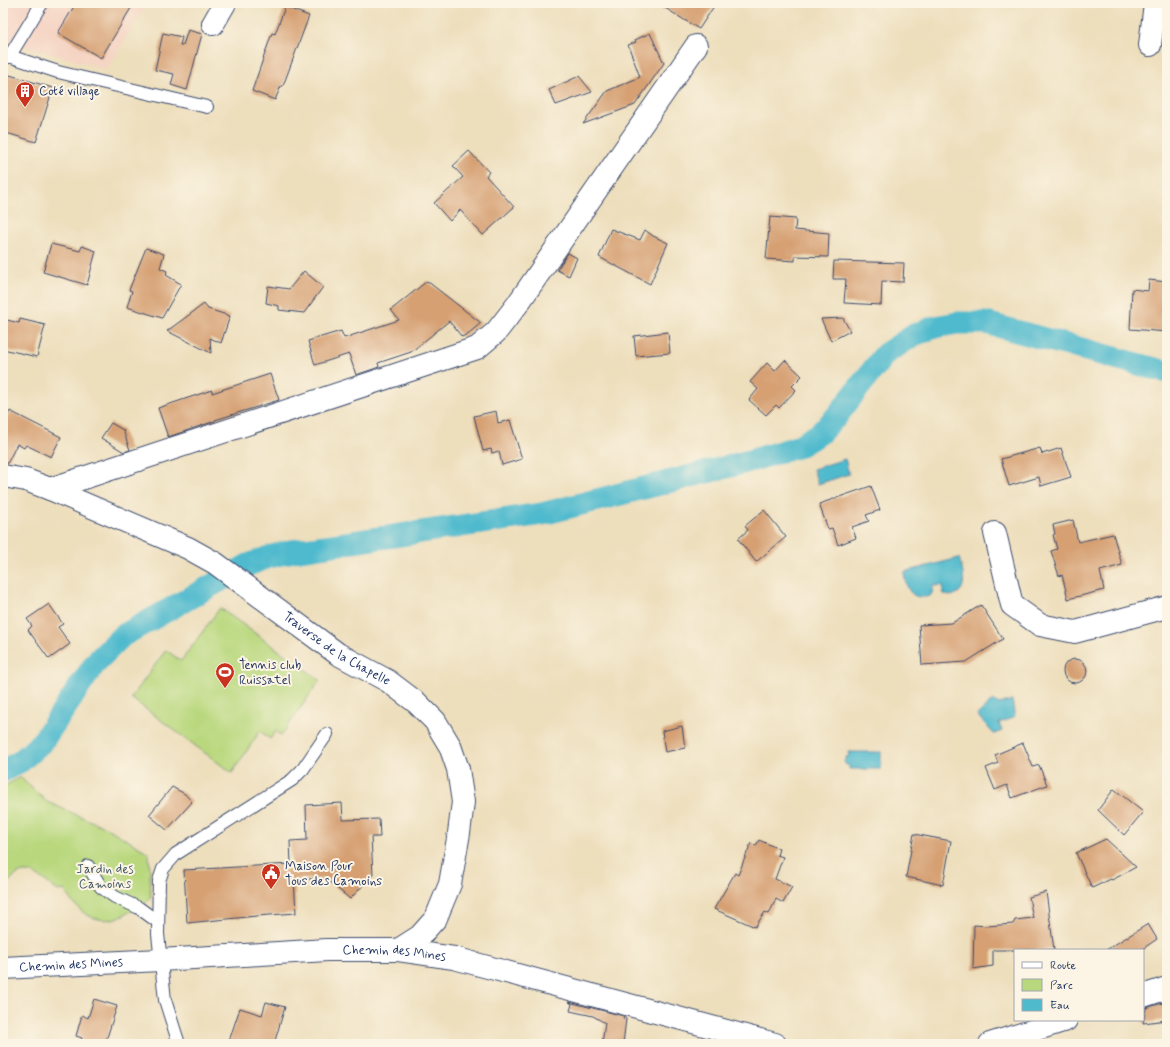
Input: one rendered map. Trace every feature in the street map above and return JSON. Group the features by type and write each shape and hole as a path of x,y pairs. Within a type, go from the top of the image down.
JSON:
{"street":[{"path":"213,24 226,3"},
{"path":"1150,45 1155,3"},
{"path":"50,489 477,348 496,332 517,305 696,46"},
{"name":"Traverse de la Chapelle","path":"3,476 26,480 50,489 188,548 215,563 338,654 388,681 417,703 435,721 450,746 458,768 463,802 459,833 450,884 436,918 420,936 398,950"},
{"path":"995,533 1012,605 1040,625 1075,632 1167,607"},
{"name":"Chemin des Mines","path":"3,968 327,950 398,950 454,958 776,1044"},
{"path":"1144,996 1167,988"},
{"path":"990,1044 1063,1021"}],"lane":[{"path":"42,3 6,56 58,72 207,106"},
{"path":"177,1043 165,1000 160,960 158,922 159,881 163,869 176,854 292,780 303,768 326,734"},
{"path":"88,866 101,887 115,897 139,908 158,922"}],"shaded area":[{"path":"7,3 147,3 107,69 17,44 3,37 3,9"}],"green space":[{"name":"Tennis club Ruissatel","path":"220,608 320,680 281,736 276,731 270,739 260,731 232,773 131,698 166,650 181,661"},
{"name":"Jardin des Camoins","path":"20,777 47,802 107,828 147,852 149,855 151,895 146,903 125,914 108,920 92,917 86,914 68,897 64,890 58,891 43,879 29,872 23,872 17,875 10,880 3,890 3,787"}],"water":[{"path":"845,459 849,474 818,484 813,469"},
{"path":"959,558 964,578 960,591 956,594 949,596 943,593 943,585 933,586 930,596 918,597 910,592 906,583 904,572"},
{"path":"993,700 999,704 1012,700 1015,717 999,723 1002,731 994,734 977,715"},
{"path":"848,752 881,752 881,769 849,769 849,765 846,765 844,762 846,757 849,756"}],"building":[{"path":"76,3 134,3 101,58 58,33"},
{"path":"657,3 716,3 699,29"},
{"path":"285,7 309,16 283,86 281,86 275,100 252,91 272,33 275,34"},
{"path":"188,30 202,34 187,90 171,85 174,74 155,70 163,33 182,37 180,45 183,45"},
{"path":"650,33 664,63 635,105 583,124 607,91 640,77 628,45"},
{"name":"Coté village","path":"3,73 53,88 36,142 3,132"},
{"path":"579,76 592,92 556,105 549,90"},
{"path":"469,151 489,172 486,176 514,207 483,235 460,210 450,221 434,203 463,177 453,166"},
{"path":"770,217 796,219 795,230 829,233 828,257 795,256 795,261 766,259"},
{"path":"611,229 640,240 645,230 653,236 668,243 650,284 599,257"},
{"path":"51,244 80,251 82,246 96,251 87,285 43,272"},
{"path":"146,248 164,254 160,268 167,271 166,275 181,284 162,318 127,307 132,291 129,290"},
{"path":"568,253 577,258 569,276 557,270"},
{"path":"834,261 904,263 903,282 882,281 881,305 844,303 846,279 833,279"},
{"path":"304,271 323,287 304,313 279,310 279,306 266,303 268,286 289,289"},
{"path":"1149,280 1167,282 1167,332 1130,329 1132,289 1148,291"},
{"path":"427,281 481,323 462,337 449,321 411,352 378,363 379,367 356,375 349,354 315,365 308,341 341,331 344,338 399,320 391,310"},
{"path":"204,304 208,309 230,316 221,343 210,338 211,353 167,331"},
{"path":"843,318 850,331 831,341 821,319"},
{"path":"3,319 19,323 20,319 45,325 37,357 3,349"},
{"path":"668,332 670,353 636,356 634,336"},
{"path":"785,360 802,376 792,386 796,390 779,408 776,405 766,415 749,400 758,389 750,382 767,363 775,371"},
{"path":"270,374 279,400 215,420 168,437 158,408 212,390 212,393"},
{"path":"10,411 61,437 51,457 26,445 24,448 17,444 7,464 3,464 3,424"},
{"path":"496,411 498,423 510,420 522,459 502,465 499,451 492,453 491,449 483,451 474,416"},
{"path":"111,423 123,430 130,450 124,452 101,438"},
{"path":"1040,448 1042,454 1061,448 1071,477 1041,486 1039,477 1009,486 1001,459"},
{"path":"871,486 880,510 866,515 869,521 852,527 856,538 838,545 832,528 828,529 819,504"},
{"path":"764,510 786,537 756,562 738,539 748,530 745,526"},
{"path":"1073,520 1078,542 1113,534 1122,565 1100,571 1104,590 1068,599 1062,575 1059,576 1051,551 1057,549 1053,535 1055,534 1053,525"},
{"path":"49,604 63,624 58,627 70,644 49,659 28,630 32,626 27,619"},
{"path":"981,605 1003,639 966,662 922,665 919,625 952,623"},
{"path":"1075,659 1083,663 1087,671 1083,679 1075,683 1067,679 1063,671 1067,663"},
{"path":"682,726 685,748 665,752 662,731"},
{"path":"1023,743 1033,767 1039,765 1047,785 1012,798 1007,785 995,790 986,768 998,763 995,755"},
{"path":"172,787 185,794 192,802 167,830 149,815"},
{"path":"1114,789 1143,812 1124,835 1098,810"},
{"path":"342,803 343,820 379,819 380,837 371,837 373,875 350,899 326,879 294,879 296,913 187,923 184,870 291,864 290,841 307,840 306,805"},
{"path":"914,834 951,841 943,885 906,877"},
{"path":"1106,839 1136,867 1112,880 1111,879 1092,888 1076,853"},
{"path":"759,840 779,849 777,855 783,857 775,879 792,887 783,903 776,899 769,914 765,912 755,927 714,909 735,873 738,875 751,843 756,846"},
{"path":"1046,892 1054,949 993,950 993,966 973,969 974,925 987,926 1013,924 1015,920 1033,918 1029,897"},
{"path":"1148,924 1157,939 1142,949 1108,949"},
{"path":"94,999 117,1006 105,1044 80,1044 82,1038 76,1036 82,1015 88,1018"},
{"path":"266,1002 285,1007 274,1044 228,1044 240,1008 262,1015"},
{"path":"569,1002 624,1016 623,1018 626,1019 623,1044 602,1044 605,1023 593,1016 570,1011 572,1004"},
{"path":"1163,1003 1167,1011 1167,1020 1143,1023 1146,1008"}],"waterway":[{"path":"3,771 21,761 42,742 96,662 122,636 248,565 269,557 292,551 542,514 746,462 797,447 819,434 836,417 885,354 914,335 935,327 957,323 986,323 1167,372"}],"place":[{"name":"Coté village","path":"25,108"},
{"name":"Tennis club Ruissatel","path":"225,689"},
{"name":"Maison Pour Tous des Camoins","path":"271,890"}]}
